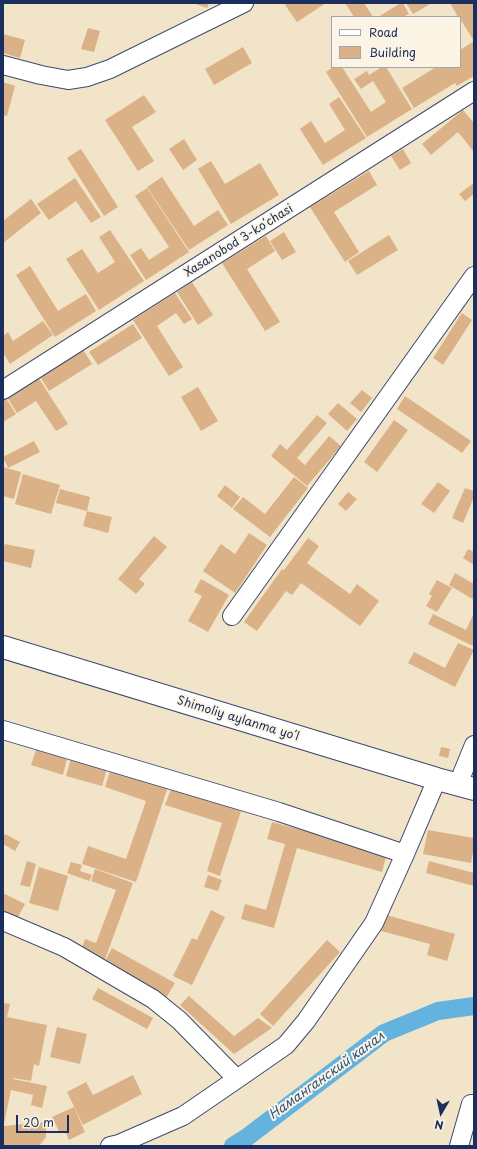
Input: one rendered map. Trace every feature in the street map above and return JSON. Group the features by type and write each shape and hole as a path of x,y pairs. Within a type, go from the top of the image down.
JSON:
{"main road":[{"name":"Shimoliy aylanma yoʻl","path":"3,647 466,787"}],"street":[{"path":"3,65 68,80 87,76 110,69 244,3"},
{"name":"Xasanobod 3-koʻchasi","path":"3,390 474,91"},
{"path":"232,616 474,276"},
{"path":"3,730 279,812 405,854"},
{"path":"466,787 474,745"},
{"path":"110,1146 119,1144 183,1116 238,1080 286,1045 306,1021 374,923 437,779"},
{"path":"3,921 64,947 153,999 179,1020 238,1080"},
{"path":"459,1146 471,1104 474,1104"}],"building":[{"path":"193,3 209,3 207,8"},
{"path":"288,3 326,3 297,22 285,5"},
{"path":"345,3 364,3 372,16 353,16"},
{"path":"401,3 403,3 409,14 405,16 380,16"},
{"path":"406,3 432,3 413,14"},
{"path":"450,3 474,3 474,41 461,21 461,16 457,16"},
{"path":"88,28 100,31 94,52 81,49"},
{"path":"3,34 25,40 20,58 3,53"},
{"path":"474,41 474,76 457,86 455,83 414,108 402,88 434,68 461,68 461,49"},
{"path":"243,47 252,63 214,85 205,69"},
{"path":"332,68 343,68 371,112 386,102 373,81 361,89 354,79 367,71 369,75 380,68 387,68 412,109 367,137 326,72"},
{"path":"3,82 15,86 7,116 3,115"},
{"path":"144,95 156,112 132,127 154,161 138,171 105,120"},
{"path":"339,97 366,138 323,165 300,129 311,121 325,143 345,130 329,104"},
{"path":"463,110 474,123 474,152 458,132 431,155 422,144"},
{"path":"184,139 197,160 183,170 169,149"},
{"path":"81,149 118,207 104,216 67,158"},
{"path":"403,149 411,163 400,170 391,156"},
{"path":"211,161 225,184 260,163 279,195 231,224 198,169"},
{"path":"369,171 377,185 334,212 359,252 345,262 310,207"},
{"path":"162,177 194,226 218,210 228,225 189,250 147,187"},
{"path":"75,178 101,217 91,223 76,201 49,220 37,204"},
{"path":"474,183 474,194 465,201 459,194"},
{"path":"147,188 189,252 146,280 130,255 141,248 149,260 169,247 135,196"},
{"path":"31,199 41,213 3,243 3,221"},
{"path":"110,230 144,281 99,310 66,259 82,249 98,273 115,262 99,237"},
{"path":"284,232 296,252 282,260 270,241"},
{"path":"389,235 398,250 357,275 348,261"},
{"path":"266,236 275,251 247,269 280,322 265,331 222,263"},
{"path":"30,266 58,311 86,294 96,311 55,337 16,275"},
{"path":"192,282 213,315 198,325 177,292"},
{"path":"175,293 192,319 184,324 176,313 157,326 183,367 169,376 133,320"},
{"path":"462,313 472,320 443,365 433,358"},
{"path":"43,321 53,335 10,364 3,353 3,336 8,332 13,341"},
{"path":"133,324 142,338 98,365 89,352"},
{"path":"82,348 92,364 49,391 39,375"},
{"path":"38,377 68,424 56,431 36,401 17,413 7,397"},
{"path":"198,387 218,421 201,431 181,397"},
{"path":"362,390 372,398 361,412 350,403"},
{"path":"405,396 471,441 462,453 397,409"},
{"path":"5,397 16,414 3,422 3,398"},
{"path":"338,403 357,419 347,431 328,414"},
{"path":"317,415 327,423 297,458 305,465 329,436 341,446 307,486 271,456 280,444 287,450"},
{"path":"394,420 408,430 377,472 364,462"},
{"path":"34,441 40,452 8,468 3,457"},
{"path":"3,467 21,472 14,499 3,496"},
{"path":"23,474 60,485 51,514 15,504"},
{"path":"294,477 308,488 270,537 233,509 243,497 265,514"},
{"path":"438,482 450,491 434,513 421,504"},
{"path":"225,485 240,497 232,508 217,496"},
{"path":"465,488 474,491 474,497 463,523 452,518"},
{"path":"60,489 90,497 87,511 56,503"},
{"path":"348,492 357,499 346,511 338,504"},
{"path":"87,511 112,517 108,533 83,526"},
{"path":"249,533 267,545 235,593 203,571 221,544 235,554"},
{"path":"154,536 167,547 139,579 145,584 136,594 118,579"},
{"path":"308,538 319,546 307,563 350,594 357,584 379,601 360,626 301,583 292,595 286,591 257,631 244,622 282,569 284,570"},
{"path":"5,544 35,550 31,568 3,561 3,546 4,547"},
{"path":"468,549 474,552 474,565 463,558"},
{"path":"455,573 474,584 474,600 449,585"},
{"path":"201,579 229,595 208,632 188,621 202,596 194,592"},
{"path":"437,580 452,588 437,612 426,606 432,596 429,594"},
{"path":"474,613 473,646 428,624 433,614 466,630"},
{"path":"458,643 474,650 455,687 408,663 414,652 445,668"},
{"path":"441,747 450,749 448,758 439,756"},
{"path":"36,750 67,759 63,775 31,765"},
{"path":"71,758 107,769 102,786 66,776"},
{"path":"111,768 168,787 136,882 82,864 88,846 126,859 146,801 105,787"},
{"path":"171,789 241,811 220,876 207,871 222,823 165,805"},
{"path":"272,822 387,853 382,872 297,848 274,928 241,919 245,904 266,910 285,844 267,839"},
{"path":"428,830 474,838 471,863 423,854"},
{"path":"5,834 20,842 15,851 3,844 3,837"},
{"path":"27,861 36,864 30,887 20,885"},
{"path":"429,861 474,873 474,886 426,873"},
{"path":"71,862 82,865 80,871 92,875 89,881 67,873"},
{"path":"39,867 68,876 58,911 29,903"},
{"path":"95,869 133,883 104,962 80,953 85,939 96,943 116,890 91,881"},
{"path":"208,875 222,880 218,891 204,887"},
{"path":"3,893 25,904 17,919 3,912"},
{"path":"211,910 225,917 192,985 173,976 192,938 197,940"},
{"path":"386,915 455,934 447,961 427,955 430,944 381,931"},
{"path":"327,940 340,952 273,1026 260,1014"},
{"path":"112,948 175,983 166,998 104,963"},
{"path":"98,988 153,1018 147,1029 92,999"},
{"path":"189,996 234,1036 258,1018 272,1028 234,1054 180,1005"},
{"path":"3,1003 10,1004 7,1017 47,1025 39,1066 34,1064 31,1081 13,1078 47,1086 42,1108 31,1105 33,1095 11,1090 4,1124"},
{"path":"57,1027 87,1034 80,1064 50,1057"},
{"path":"133,1075 142,1094 83,1125 67,1092 86,1082 93,1095"},
{"path":"74,1107 85,1132 69,1140 65,1131 60,1133 52,1117"},
{"path":"46,1122 46,1137 39,1146 3,1146 3,1126"}],"waterway":[{"name":"Наманганский канал","path":"233,1146 246,1138 384,1033 438,1011 474,1006"}]}
